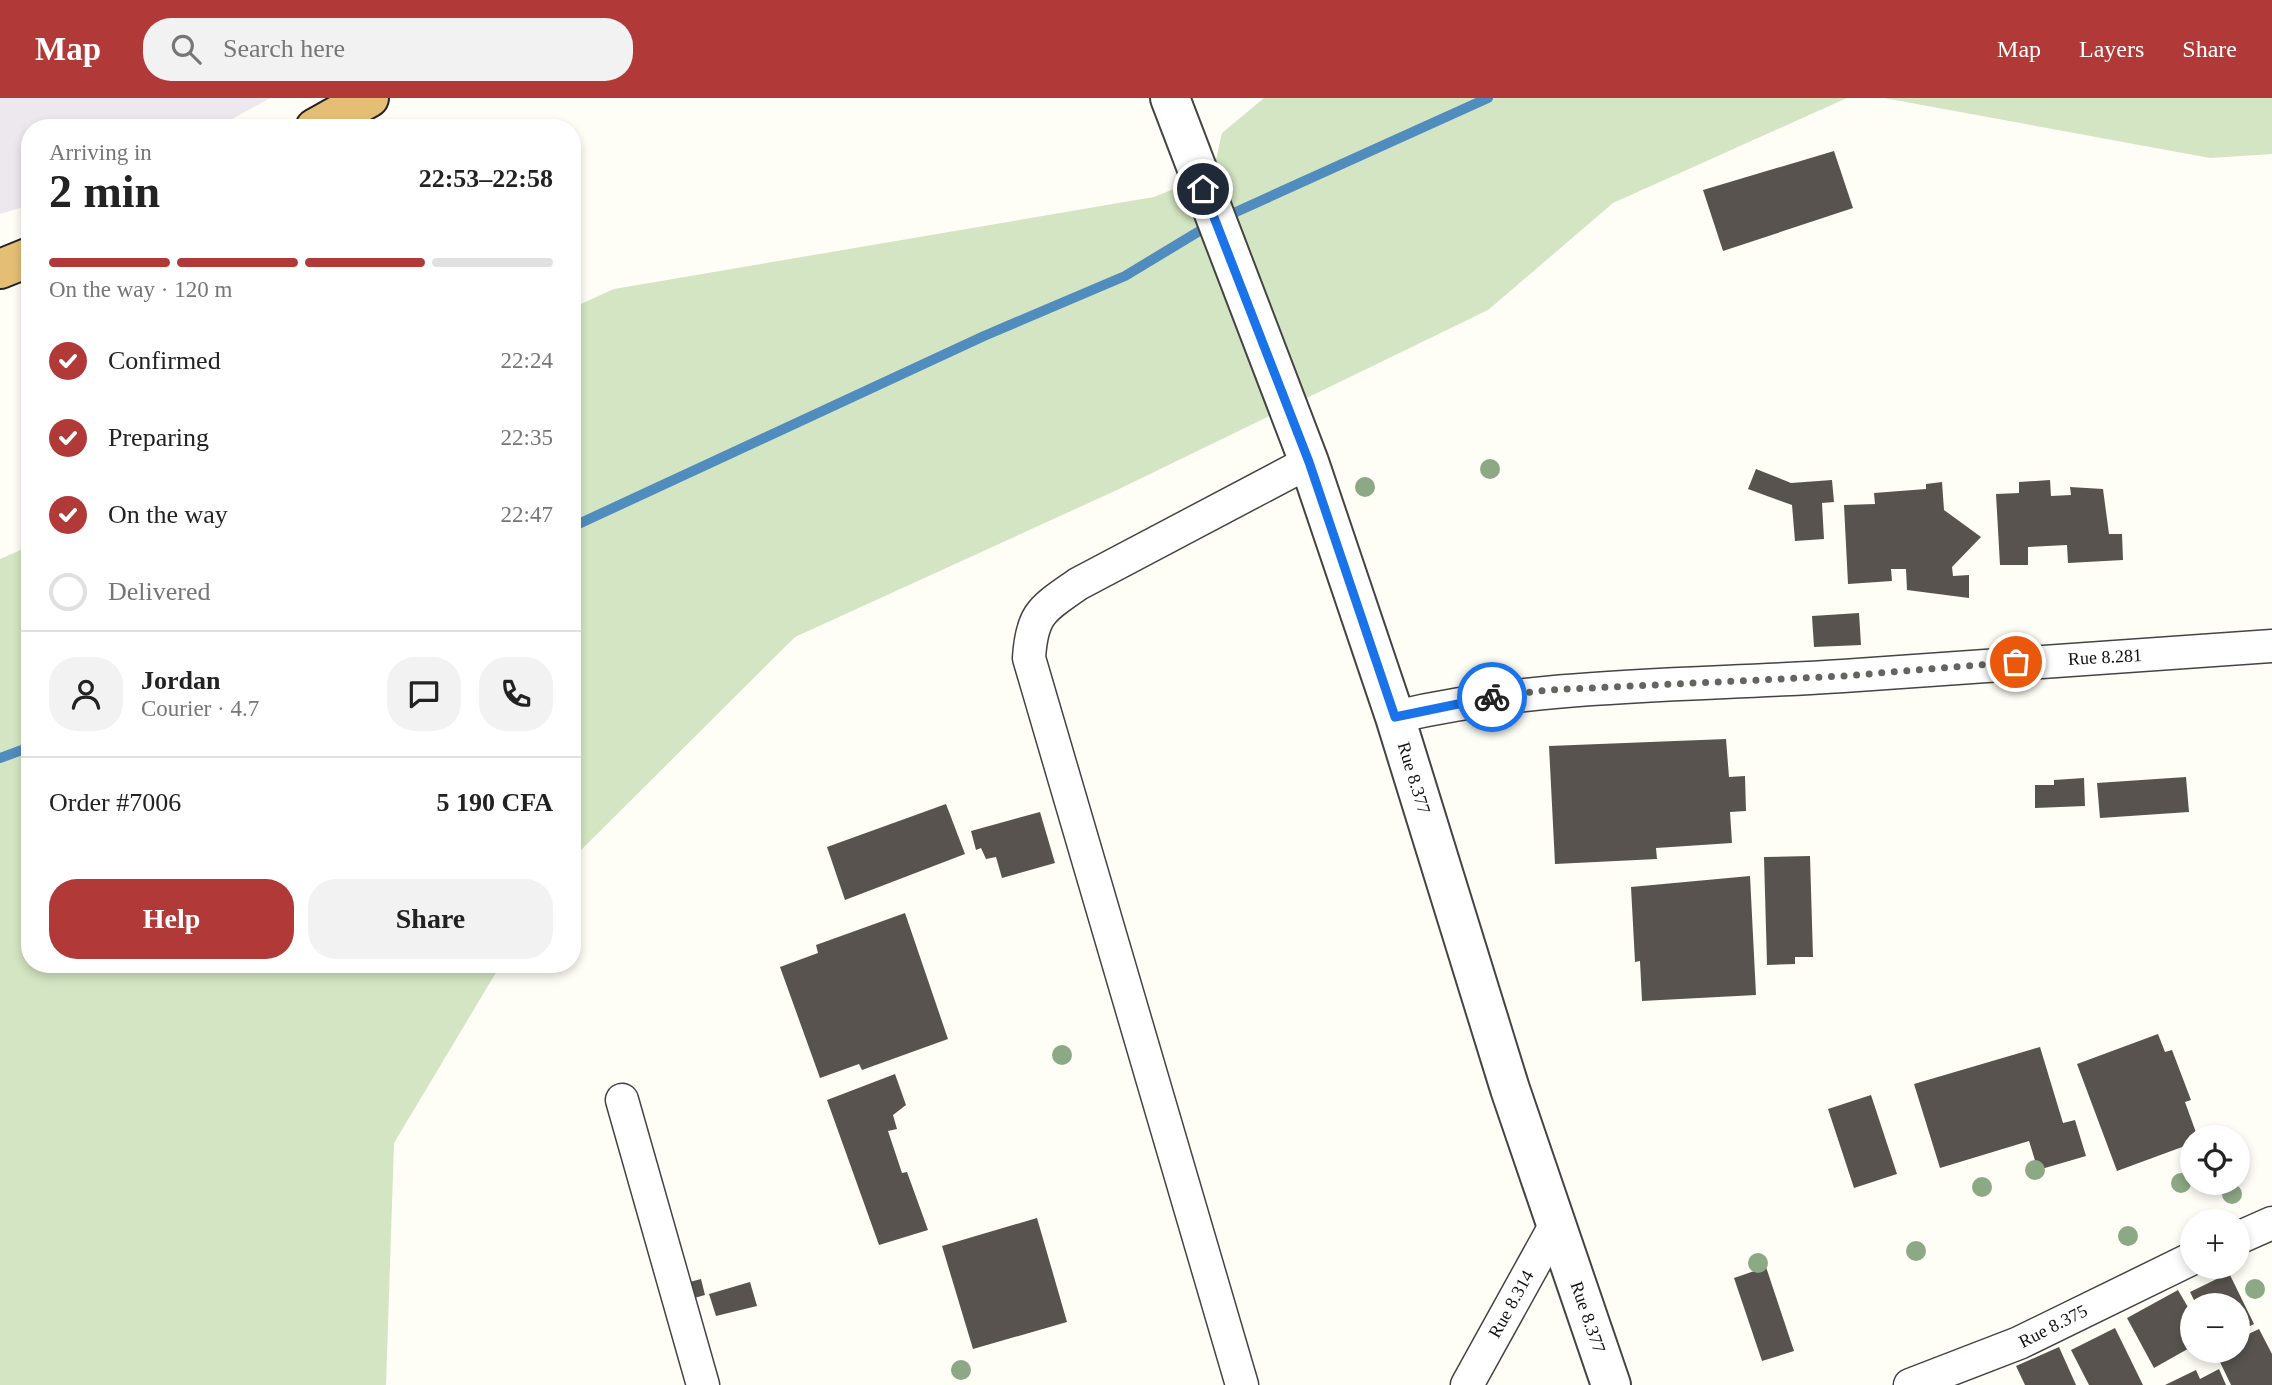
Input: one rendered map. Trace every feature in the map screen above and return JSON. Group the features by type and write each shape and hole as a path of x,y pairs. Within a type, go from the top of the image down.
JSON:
{"highway":[{"path":"331,119 369,98"},
{"path":"0,269 21,261"}],"street":[{"name":"Rue 8.377","path":"1170,98 1309,462 1395,717 1510,1089 1611,1385"},
{"path":"1242,1385 1029,658 1031,629 1046,607 1078,583 1309,462"},
{"name":"Rue 8.281","path":"1395,717 1489,697 1548,690 1843,676 2272,646"},
{"path":"622,1100 703,1385"},
{"path":"2250,1233 2272,1223"},
{"name":"Rue 8.314","path":"1467,1385 1556,1224"},
{"name":"Rue 8.375","path":"1910,1385 2020,1343 2180,1264"}],"shaded area":[{"path":"0,98 270,98 232,119 21,119 21,208 0,214"}],"green space":[{"path":"1264,98 1847,98 1613,203 1488,310 1117,490 795,637 581,850 581,304 614,289 1154,197 1213,173 1222,133"},
{"path":"1884,98 2272,98 2272,154 2210,158"},
{"path":"21,550 21,973 496,973 394,1143 386,1385 0,1385 0,559"}],"building":[{"path":"1834,151 1853,208 1723,251 1703,190"},
{"path":"1756,469 1791,483 1832,480 1834,502 1822,503 1824,539 1795,541 1792,505 1748,489"},
{"path":"2050,480 2051,496 2071,495 2070,487 2103,489 2109,534 2122,534 2123,560 2068,563 2067,545 2028,547 2028,565 2000,565 1996,494 2019,493 2019,482"},
{"path":"1942,482 1944,510 1981,537 1952,567 1953,576 1969,575 1969,598 1907,590 1906,569 1891,569 1892,581 1848,584 1844,505 1875,504 1874,493 1926,489 1926,484"},
{"path":"1859,613 1861,645 1814,647 1812,616"},
{"path":"1726,739 1729,777 1745,776 1746,811 1730,812 1732,843 1656,848 1657,859 1555,864 1549,746"},
{"path":"2186,777 2189,812 2100,818 2097,783"},
{"path":"2084,778 2085,806 2035,808 2035,785 2054,785 2054,780"},
{"path":"946,804 965,854 845,900 827,847"},
{"path":"1040,812 1055,863 1002,878 996,857 986,859 981,848 976,850 971,831"},
{"path":"1810,856 1813,957 1795,957 1795,964 1767,965 1764,857"},
{"path":"1750,876 1756,995 1642,1001 1640,961 1635,962 1631,887"},
{"path":"905,913 948,1039 862,1070 859,1064 820,1078 780,967 818,953 816,945"},
{"path":"2158,1034 2165,1052 2172,1050 2191,1100 2185,1102 2193,1125 2180,1125 2180,1148 2117,1171 2077,1064"},
{"path":"2040,1047 2063,1123 2075,1120 2086,1156 2038,1170 2029,1141 1940,1168 1914,1084"},
{"path":"895,1074 906,1105 893,1115 897,1129 888,1131 902,1173 907,1172 928,1230 879,1245 827,1100"},
{"path":"1871,1095 1897,1174 1854,1188 1828,1109"},
{"path":"1037,1218 1067,1322 973,1349 942,1246"},
{"path":"1766,1267 1794,1351 1762,1361 1734,1278"},
{"path":"701,1279 705,1295 687,1300 682,1284"},
{"path":"2217,1279 2232,1279 2239,1293 2190,1293"},
{"path":"750,1282 757,1306 716,1316 709,1294"},
{"path":"2178,1290 2180,1353 2154,1368 2127,1318"},
{"path":"2115,1328 2143,1385 2089,1385 2071,1350"},
{"path":"2259,1329 2272,1354 2272,1385 2231,1385 2220,1363 2250,1363 2250,1333"},
{"path":"2059,1347 2076,1385 2025,1385 2016,1366"},
{"path":"2219,1369 2226,1385 2165,1385 2196,1370 2200,1379"}],"waterway":[{"path":"581,523 984,336 1125,276 1216,221 1488,98"},
{"path":"0,758 21,750"}],"way so far":[{"path":"1492,697 1548,690 1843,676 2016,662"}],"route":[{"path":"1203,189 1309,462 1395,717 1492,697"}]}
